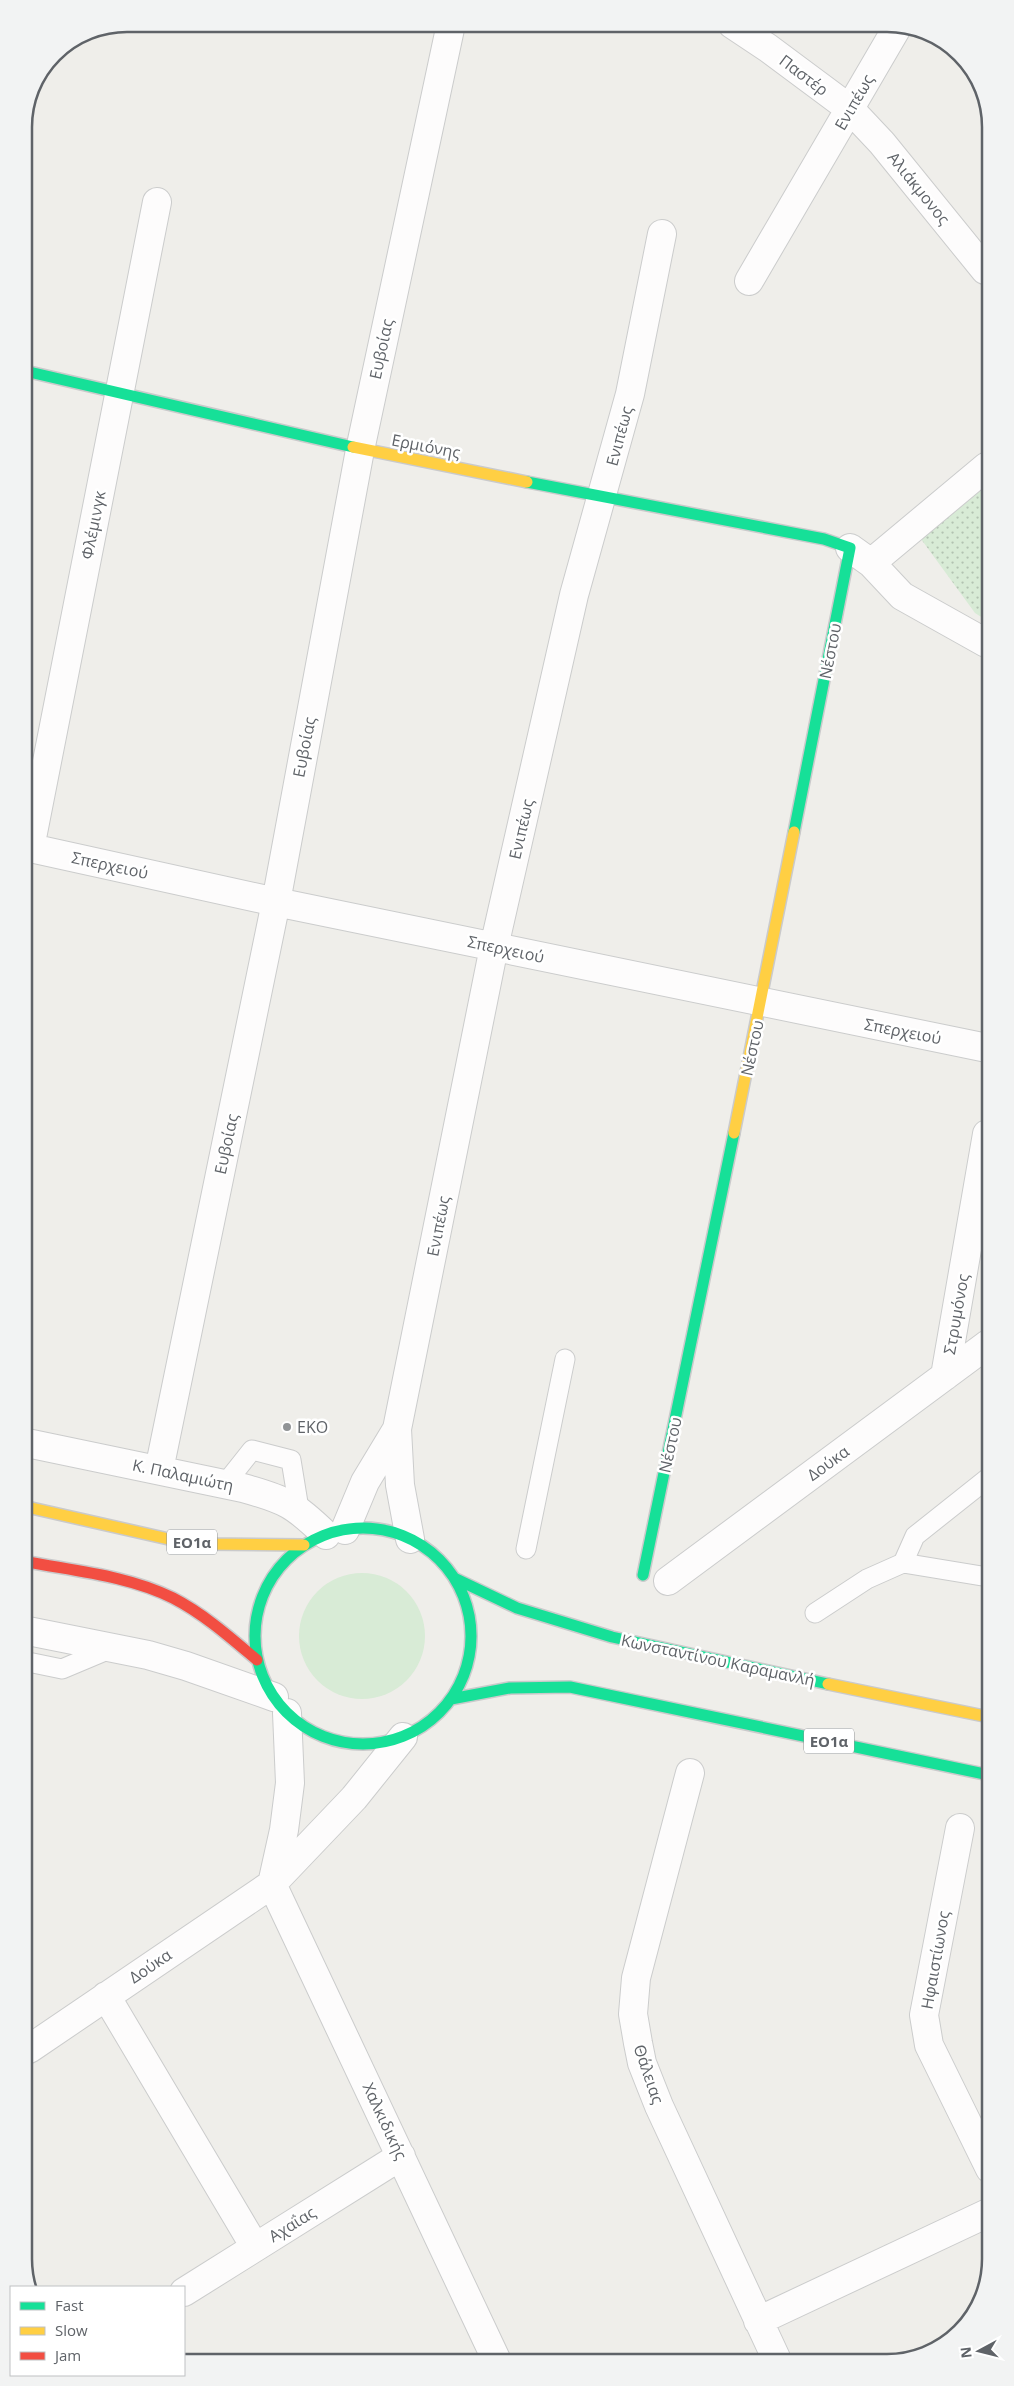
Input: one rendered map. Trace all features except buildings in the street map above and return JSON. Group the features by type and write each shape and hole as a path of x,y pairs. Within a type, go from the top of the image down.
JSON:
{"main road":[{"name":"Ερμιόνης","path":"33,373 360,450 600,498 824,539 861,555"},
{"name":"Νέστου","path":"655,1578 762,1002 861,555"},
{"name":"Κωνσταντίνου Καραμανλή","path":"32,1508 197,1543 227,1546 325,1537 374,1528 394,1532 420,1544 439,1559 454,1578 465,1601 470,1624 470,1649 465,1673 451,1700 421,1728 403,1737 387,1742 362,1745 342,1743 309,1730 280,1705 262,1677 257,1660 256,1627 260,1603 271,1580 280,1568 325,1537"},
{"path":"32,1563 142,1586 172,1598 198,1613 257,1660"},
{"name":"Κωνσταντίνου Καραμανλή","path":"454,1578 517,1608 580,1629 678,1653 982,1716"},
{"name":"ΕΟ1α","path":"451,1700 519,1686 539,1684 570,1687 982,1774"}],"street":[{"name":"Ευβοίας","path":"159,1470 276,902 360,450 449,33"},
{"name":"Παστέρ","path":"746,33 850,110"},
{"name":"Ενιπέως","path":"749,281 894,33"},
{"name":"Αλιάκμονος","path":"850,110 882,143 982,266"},
{"name":"Φλέμινγκ","path":"33,823 157,202"},
{"name":"Ενιπέως","path":"410,1539 400,1486 397,1429 494,947 564,635 600,498 613,462 630,394 662,234"},
{"path":"982,470 861,555 902,596 982,641"},
{"name":"Σπερχειού","path":"33,848 276,902 982,1047"},
{"name":"Στρυμόνος","path":"946,1376 982,1164"},
{"name":"Δούκα","path":"655,1578 946,1376 982,1349"},
{"name":"Ενιπέως","path":"325,1537 366,1482 397,1429"},
{"name":"Κ. Παλαμιώτη","path":"32,1444 225,1484 277,1497 299,1509 325,1537"},
{"name":"Κωνσταντίνου Καραμανλή","path":"32,1632 112,1648 186,1666 280,1705"},
{"path":"272,1884 284,1830 290,1791 290,1763 280,1705"},
{"name":"Δούκα","path":"32,2046 272,1884 354,1798 403,1737"},
{"name":"Θάλειας","path":"690,1773 636,1978 633,2014 642,2063 659,2106 774,2354"},
{"name":"Ηφαιστίωνος","path":"960,1828 924,2015 929,2046 982,2153"},
{"name":"Χαλκιδικής","path":"272,1884 493,2353"},
{"path":"106,1996 255,2247"},
{"name":"Αχαΐας","path":"185,2291 401,2156"},
{"path":"758,2321 982,2216"}],"lane":[{"path":"526,1549 565,1359"},
{"path":"225,1484 252,1450 291,1460 299,1509"},
{"path":"903,1563 915,1536 982,1483"},
{"path":"815,1613 867,1578 903,1563 982,1576"},
{"path":"32,1663 62,1669 112,1648"}],"green space":[{"path":"982,489 982,617 975,613 921,539"},
{"path":"362,1573 386,1578 407,1591 420,1612 425,1636 420,1660 407,1681 386,1694 362,1699 338,1694 317,1681 304,1660 299,1636 304,1612 317,1591 338,1578"}],"traffic: fast":[{"path":"33,373 353,447"},
{"path":"527,482 824,539 850,548 794,832"},
{"path":"643,1575 734,1133"},
{"path":"363,1528 384,1530 404,1536 423,1546 439,1560 453,1576 463,1595 469,1615 471,1636 469,1657 463,1677 453,1696 439,1712 423,1726 404,1736 384,1742 363,1744 342,1742 322,1736 303,1726 287,1712 273,1696 263,1677 257,1657 255,1636 257,1615 263,1595 273,1576 287,1560 303,1546 322,1536 342,1530 363,1528"},
{"path":"454,1578 517,1608 612,1637 828,1684"},
{"path":"451,1699 510,1688 570,1687 982,1774"}],"traffic: slow":[{"path":"353,447 527,482"},
{"path":"734,1133 794,832"},
{"path":"32,1508 173,1540 205,1544 304,1545"},
{"path":"828,1684 982,1716"}],"traffic: jam":[{"path":"32,1563 120,1579 139,1584 173,1598 196,1611 257,1660"}],"place":[{"name":"EKO","path":"287,1427"}]}
